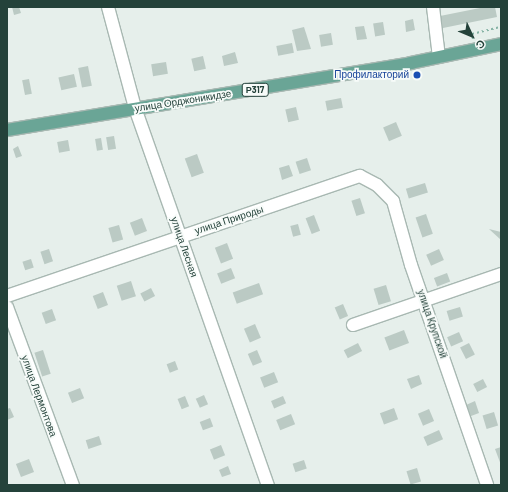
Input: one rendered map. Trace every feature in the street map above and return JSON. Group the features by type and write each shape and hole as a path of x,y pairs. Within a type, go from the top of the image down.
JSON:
{"main road":[{"name":"улица Орджоникидзе","path":"7,130 439,57 501,44"}],"street":[{"name":"улица Лесная","path":"108,7 135,108 268,485"},
{"path":"433,7 439,57"},
{"name":"улица Природы","path":"7,296 360,176"},
{"name":"улица Крупской","path":"360,176 377,185 393,201 424,300 487,485"},
{"path":"353,325 501,274"},
{"name":"улица Лермонтова","path":"7,307 73,485"}],"path":[{"path":"475,49 472,34 501,27"}],"building":[{"path":"12,7 19,7 21,13 14,15"},
{"path":"485,7 495,7 497,17 443,28 440,16"},
{"path":"413,19 415,30 406,32 405,21"},
{"path":"383,22 385,35 375,36 373,24"},
{"path":"364,26 367,39 357,40 355,27"},
{"path":"304,27 311,49 297,51 292,30"},
{"path":"331,33 333,45 321,47 319,35"},
{"path":"292,43 294,53 278,56 276,46"},
{"path":"235,52 238,63 224,66 222,56"},
{"path":"203,56 206,69 194,71 191,59"},
{"path":"166,62 168,74 153,76 151,64"},
{"path":"88,66 92,86 82,88 78,68"},
{"path":"74,74 77,87 61,90 58,78"},
{"path":"29,79 32,94 25,95 22,80"},
{"path":"341,98 343,108 327,111 325,101"},
{"path":"296,107 299,120 288,122 285,109"},
{"path":"396,122 402,136 389,141 383,127"},
{"path":"114,136 116,149 108,150 106,137"},
{"path":"101,138 103,150 97,151 95,139"},
{"path":"68,140 70,151 59,153 57,142"},
{"path":"18,146 22,156 16,158 13,149"},
{"path":"197,154 204,173 192,177 185,158"},
{"path":"307,158 311,170 300,174 296,162"},
{"path":"289,165 293,176 282,180 279,168"},
{"path":"425,183 428,193 409,198 406,189"},
{"path":"360,198 365,213 356,216 351,201"},
{"path":"426,214 433,234 422,237 416,218"},
{"path":"314,215 320,231 312,234 306,218"},
{"path":"142,218 147,231 135,236 130,223"},
{"path":"298,224 301,235 293,237 290,226"},
{"path":"119,225 123,239 113,242 108,228"},
{"path":"489,229 501,232 501,240"},
{"path":"227,243 233,259 221,264 215,248"},
{"path":"49,249 53,261 44,264 40,252"},
{"path":"439,249 444,260 431,266 426,255"},
{"path":"31,259 34,268 25,270 22,262"},
{"path":"231,268 235,278 221,284 217,274"},
{"path":"447,273 450,281 437,286 434,278"},
{"path":"131,281 136,296 122,301 117,286"},
{"path":"259,283 263,294 237,304 233,293"},
{"path":"386,285 391,301 379,305 374,289"},
{"path":"151,288 155,296 144,301 140,293"},
{"path":"103,292 108,305 98,309 93,296"},
{"path":"343,304 348,316 340,319 335,308"},
{"path":"460,307 463,317 450,321 447,311"},
{"path":"52,309 56,320 46,324 42,313"},
{"path":"255,324 261,338 250,342 244,329"},
{"path":"404,330 409,343 389,351 384,338"},
{"path":"459,332 463,341 451,346 447,337"},
{"path":"358,343 362,351 348,358 344,350"},
{"path":"469,343 475,355 466,359 460,348"},
{"path":"43,350 51,374 42,377 34,353"},
{"path":"257,350 262,362 253,366 248,354"},
{"path":"175,361 178,369 170,373 167,364"},
{"path":"274,372 278,382 264,388 260,378"},
{"path":"419,375 422,384 411,389 407,379"},
{"path":"483,379 487,387 477,392 473,384"},
{"path":"80,388 84,398 72,403 68,393"},
{"path":"204,395 208,404 200,408 196,399"},
{"path":"185,396 189,406 182,409 178,399"},
{"path":"283,396 286,403 274,408 271,401"},
{"path":"475,401 479,413 471,416 466,405"},
{"path":"10,408 14,417 7,420 7,409"},
{"path":"394,408 398,419 384,424 380,413"},
{"path":"429,409 434,421 423,426 418,414"},
{"path":"494,412 498,425 487,429 483,416"},
{"path":"291,414 295,424 280,430 276,420"},
{"path":"210,418 213,426 203,430 200,422"},
{"path":"439,430 443,439 428,446 423,437"},
{"path":"99,436 102,445 88,449 86,440"},
{"path":"221,445 225,455 214,460 210,449"},
{"path":"501,447 501,465 495,449"},
{"path":"29,459 34,472 21,477 16,464"},
{"path":"304,460 307,469 295,472 293,464"},
{"path":"228,466 231,474 222,477 219,470"},
{"path":"417,468 421,481 411,485 406,471"}],"place":[{"name":"Профилакторий","path":"417,75"}]}
